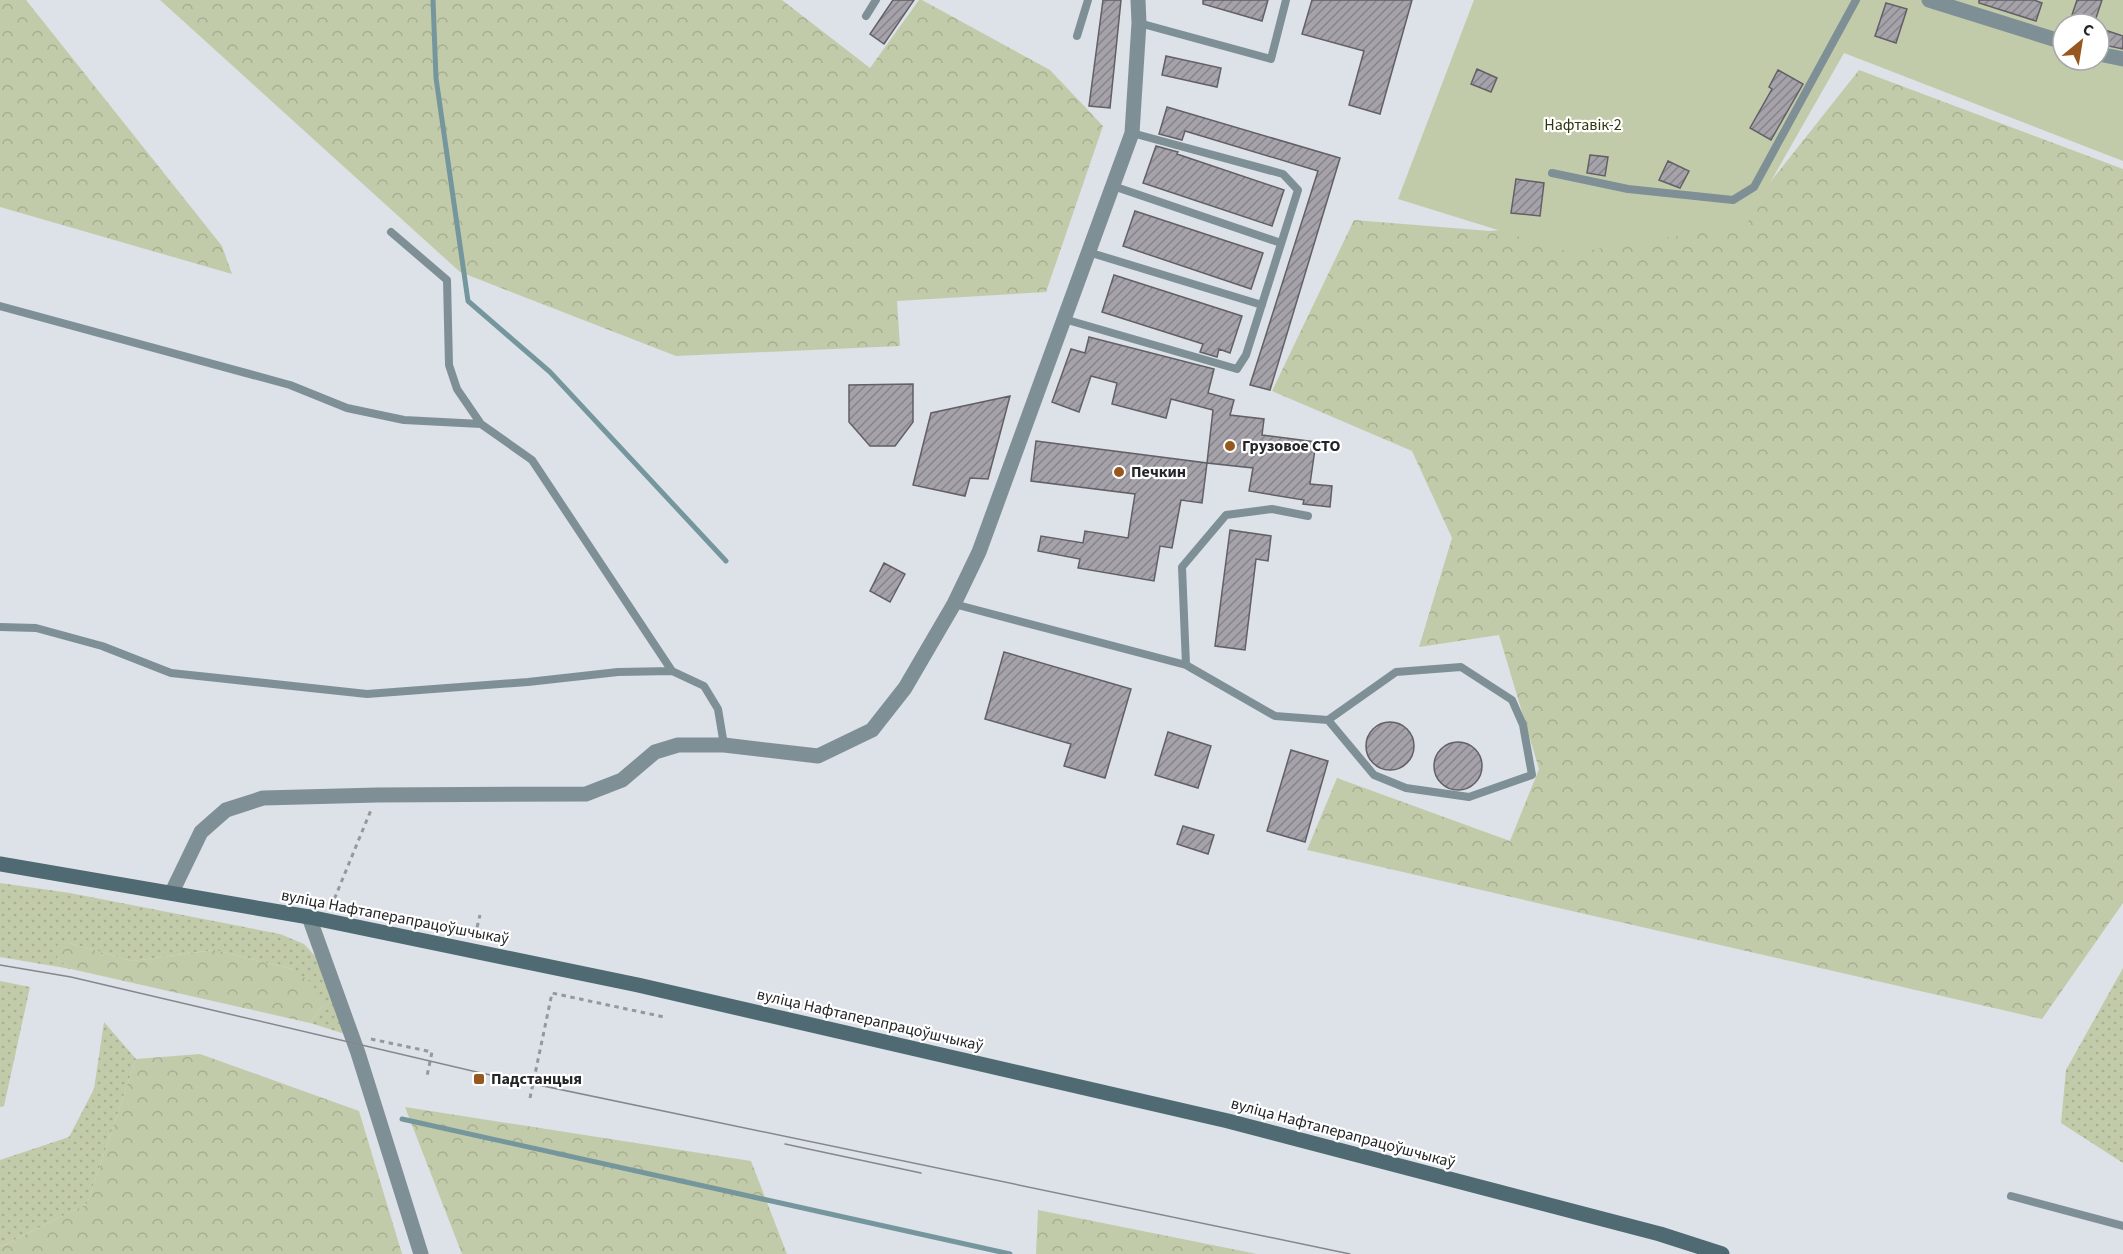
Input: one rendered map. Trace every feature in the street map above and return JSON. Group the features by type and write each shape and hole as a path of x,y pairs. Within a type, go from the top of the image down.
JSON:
{"main road":[{"name":"вуліца Нафтаперапрацоўшчыкаў","path":"0,864 309,917 638,985 1228,1121 1660,1234 1722,1254"}],"street":[{"path":"172,892 201,832 226,810 263,798 586,794 622,780 655,752 678,745 724,745 819,756 872,729 905,688 954,604 979,552 1132,134 1140,23 1138,0"},
{"path":"1929,0 2051,38"},
{"path":"309,917 352,1035 421,1254"}],"lane":[{"path":"866,16 876,0"},
{"path":"1077,36 1088,0"},
{"path":"1140,23 1271,58 1286,0"},
{"path":"1552,173 1628,189 1733,200 1754,187 1856,0"},
{"path":"1064,318 1237,369 1246,355 1298,190 1283,174 1132,134"},
{"path":"1113,186 1281,243"},
{"path":"391,232 447,280 449,365 457,389 482,424 532,460 672,671"},
{"path":"1088,252 1262,305"},
{"path":"0,306 290,385 347,408 404,420 482,424"},
{"path":"1186,665 1182,567 1226,516 1272,509 1308,516"},
{"path":"954,604 1186,665 1275,716 1328,720 1396,672 1461,667 1512,700 1523,725 1532,775 1469,797 1406,788 1374,775 1328,720"},
{"path":"0,627 36,628 102,646 171,673 367,694 528,682 618,672 672,671 704,686 718,709 724,745"},
{"path":"2011,1196 2123,1226"}],"path":[{"path":"325,921 377,795"},
{"path":"472,950 480,915"},
{"path":"530,1098 552,993 664,1017"},
{"path":"352,1035 432,1052 427,1076"}],"green space":[{"path":"0,0 26,0 222,246 232,274 0,207"},
{"path":"160,0 782,0 870,68 919,0 922,0 1050,70 1103,126 1046,292 897,301 900,346 676,356 460,272"},
{"name":"Нафтавік-2","path":"1474,0 2123,0 2123,161 1844,53 1746,225 1572,253 1398,199"},
{"path":"1859,70 2123,169 2123,903 2042,1019 1307,850 1337,778 1510,841 1539,769 1499,635 1419,647 1452,538 1412,451 1272,391 1354,220 1490,231 1752,205"},
{"path":"0,883 70,893 280,934 304,944 317,958 345,1034 310,1023 323,1005 292,969 214,950 132,961 69,943 57,958 71,969 0,957"},
{"path":"69,943 132,961 214,950 292,969 312,983 323,1005 310,1023 71,969 57,958 57,945"},
{"path":"2123,968 2123,1163 2061,1123 2066,1070"},
{"path":"0,981 30,987 4,1106 0,1107"},
{"path":"104,1022 136,1059 87,1204 0,1247 0,1160 69,1137 94,1089"},
{"path":"200,1054 359,1111 402,1254 0,1254 0,1247 87,1204 136,1059"},
{"path":"405,1107 751,1161 787,1254 462,1254"},
{"path":"1038,1210 1257,1254 1036,1254"}],"building":[{"path":"893,0 914,0 884,44 870,34"},
{"path":"1103,0 1121,0 1110,108 1089,106"},
{"path":"1203,0 1268,0 1262,21 1203,4"},
{"path":"1312,0 1412,0 1380,114 1349,105 1364,51 1302,34"},
{"path":"1979,0 2034,0 2042,3 2036,21 1979,3"},
{"path":"2077,0 2102,0 2098,12 2073,12"},
{"path":"1886,3 1907,9 1896,43 1875,36"},
{"path":"2111,32 2123,36 2123,49 2111,46"},
{"path":"1166,56 1221,68 1217,87 1162,75"},
{"path":"1477,69 1497,78 1491,92 1471,84"},
{"path":"1778,70 1803,84 1771,140 1750,128 1772,89 1769,87"},
{"path":"1167,107 1340,158 1270,390 1250,385 1318,171 1185,131 1182,140 1159,134"},
{"path":"1156,146 1284,190 1272,226 1143,183"},
{"path":"1590,155 1608,157 1605,176 1587,173"},
{"path":"1668,161 1689,171 1680,188 1659,180"},
{"path":"1516,179 1544,183 1540,216 1511,213"},
{"path":"1135,211 1263,253 1251,289 1123,246"},
{"path":"1114,275 1242,316 1230,353 1219,349 1217,357 1200,352 1203,344 1102,312"},
{"path":"1089,337 1214,369 1208,393 1234,400 1230,415 1264,419 1262,435 1316,442 1310,484 1332,486 1330,507 1303,504 1304,500 1249,491 1253,468 1207,463 1213,410 1171,399 1166,418 1112,404 1117,383 1091,376 1079,412 1052,402 1071,349 1085,353"},
{"path":"913,384 913,422 895,446 870,446 849,422 849,385"},
{"path":"1010,396 988,479 970,478 965,496 913,485 931,413"},
{"path":"1036,441 1207,463 1202,503 1181,500 1172,548 1160,546 1154,581 1078,568 1080,559 1038,551 1041,536 1083,543 1085,531 1128,538 1135,494 1031,481"},
{"path":"1230,530 1271,536 1268,561 1256,559 1245,650 1215,646"},
{"path":"884,563 905,574 890,602 870,591"},
{"path":"1004,652 1131,689 1105,778 1064,766 1071,744 985,719"},
{"path":"1385,722 1395,722 1410,732 1414,746 1413,755 1404,766 1395,770 1385,770 1370,760 1366,751 1366,741 1376,726"},
{"path":"1168,732 1211,746 1198,788 1155,775"},
{"path":"1453,742 1463,742 1475,749 1482,761 1482,771 1475,783 1463,790 1453,790 1438,779 1434,771 1434,761 1445,746"},
{"path":"1291,750 1328,761 1305,842 1267,831"},
{"path":"1183,826 1214,835 1208,854 1177,844"}],"waterway":[{"path":"433,0 436,78 468,301 550,372 726,561"},
{"path":"402,1119 1010,1254"}],"tram line":[{"path":"0,965 71,977 481,1073 1350,1254"},
{"path":"785,1144 921,1173"}],"place":[{"name":"Грузовое СТО","path":"1230,446"},
{"name":"Печкин","path":"1119,472"},
{"name":"Падстанцыя","path":"479,1079"}]}
